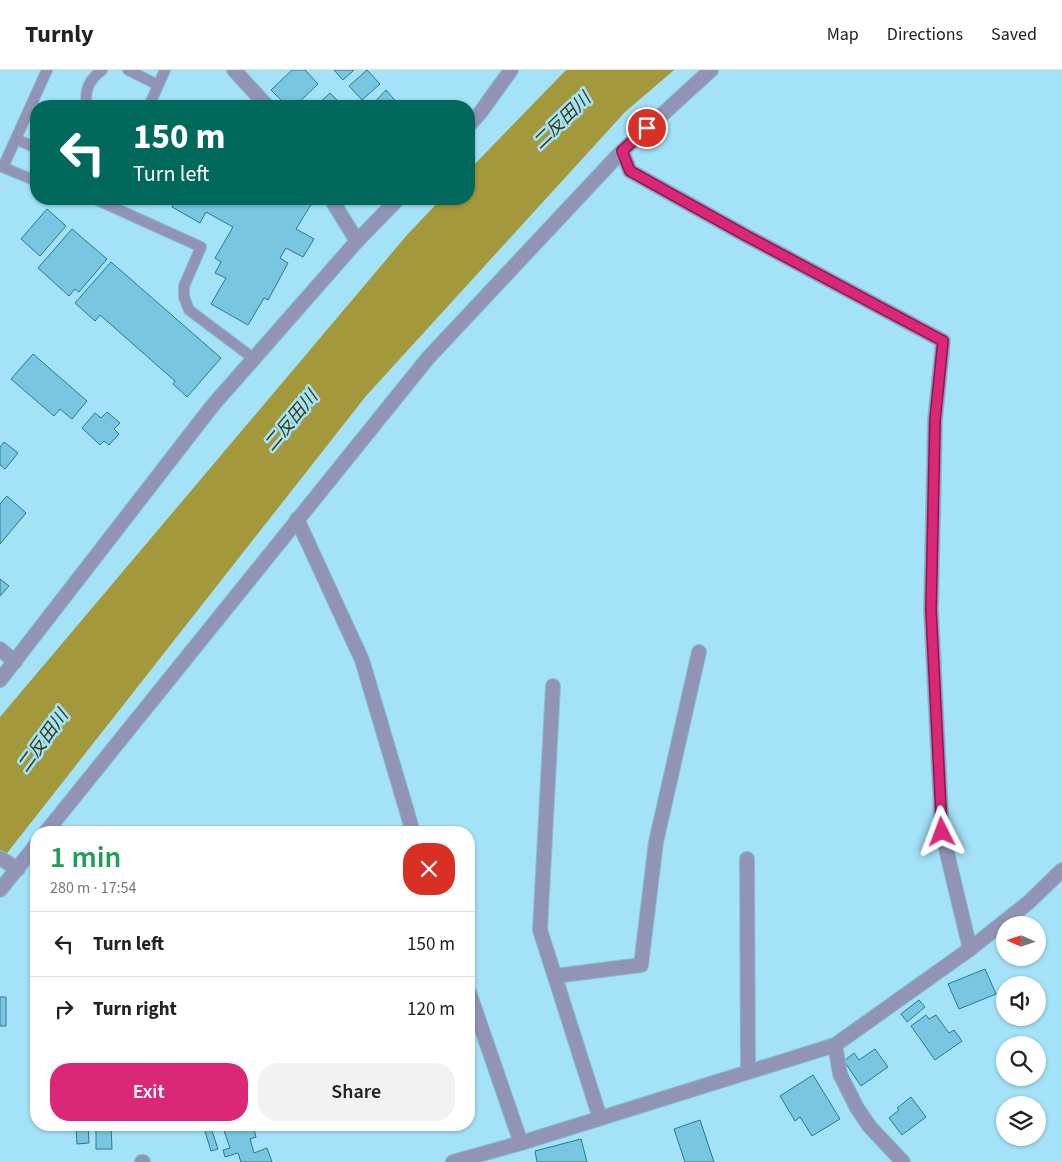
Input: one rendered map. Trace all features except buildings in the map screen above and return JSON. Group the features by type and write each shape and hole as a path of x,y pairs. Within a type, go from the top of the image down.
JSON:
{"street":[{"path":"234,70 262,100"},
{"path":"475,118 511,70"},
{"path":"51,826 428,358 622,151 711,70"},
{"path":"622,151 630,171 943,341 935,420 931,610 942,832 970,949"},
{"path":"335,205 357,241"},
{"path":"0,680 213,405 357,241 392,205"},
{"path":"297,519 362,660 411,826"},
{"path":"0,649 15,662"},
{"path":"555,976 641,965 656,842 699,652"},
{"path":"552,686 540,930 600,1118"},
{"path":"0,890 9,864 30,849"},
{"path":"747,859 748,1072"},
{"path":"452,1162 521,1143 835,1045 970,949 1030,902 1062,870"},
{"path":"475,1009 521,1143"},
{"path":"835,1045 840,1074 857,1108 870,1127 903,1162"}],"lane":[{"path":"33,100 46,70"},
{"path":"85,100 88,86 94,75 102,70"},
{"path":"128,70 158,85"},
{"path":"152,100 165,70"},
{"path":"30,107 2,167 30,179"},
{"path":"16,139 30,145"},
{"path":"108,205 201,247 184,286 184,297 189,310 253,358"}],"water":[{"name":"二反田川","path":"566,70 674,70 625,112 366,396 0,862 0,717 407,235 435,205 475,205 475,164"}],"route":[{"path":"647,128 622,151 630,171 943,341 935,420 931,610 942,832"}]}
